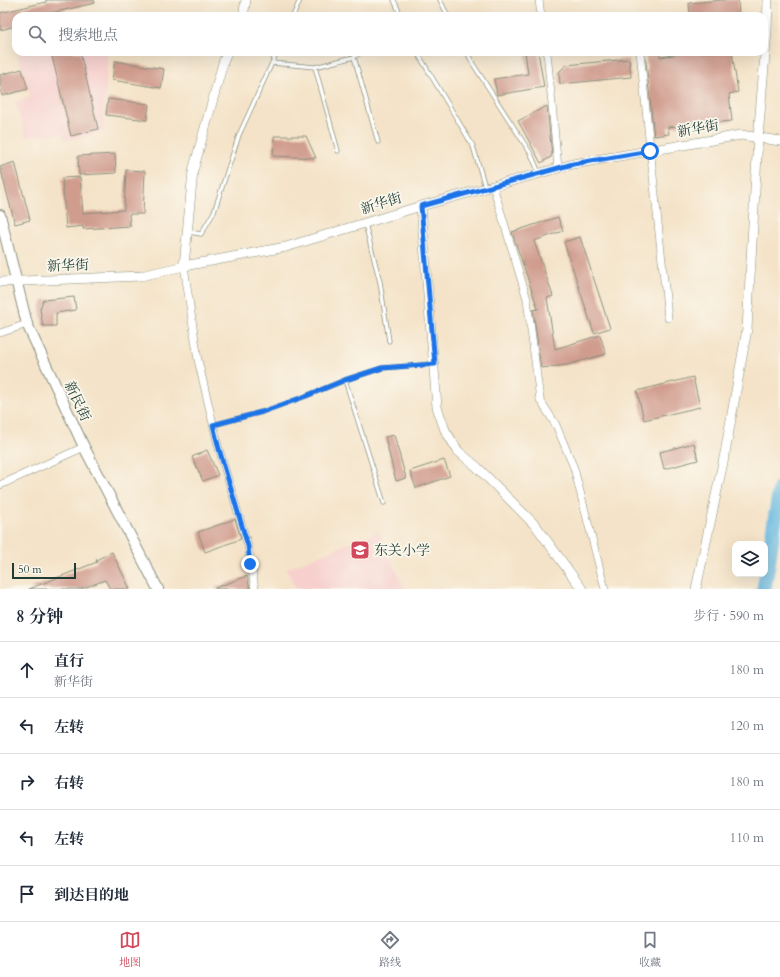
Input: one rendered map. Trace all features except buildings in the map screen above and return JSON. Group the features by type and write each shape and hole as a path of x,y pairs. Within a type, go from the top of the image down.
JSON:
{"main road":[{"name":"新民街","path":"0,215 27,324 84,447 158,589"}],"street":[{"path":"244,12 246,0"},
{"path":"539,0 540,12"},
{"path":"767,12 768,0"},
{"path":"226,56 193,171 184,266 198,360 219,449 248,546 255,589"},
{"path":"547,56 558,168"},
{"path":"640,56 668,318"},
{"path":"696,589 725,452 747,329 763,56"},
{"name":"新华街","path":"0,282 141,276 184,266 286,247 421,206 573,164 741,135 780,141"},
{"path":"489,187 527,300 540,400 556,425 574,468 605,589"},
{"path":"421,206 435,364 437,407 445,430 458,451 477,467 536,526 582,589"},
{"path":"0,333 27,324"},
{"path":"0,485 84,447"}],"lane":[{"path":"295,12 300,0"},
{"path":"394,0 399,12"},
{"path":"440,0 446,12"},
{"path":"188,232 201,234 214,212 238,135 275,56"},
{"path":"420,56 473,146 489,187"},
{"path":"469,56 531,154 540,174"},
{"path":"272,63 315,67 354,57 378,142"},
{"path":"315,67 338,151"},
{"path":"364,223 380,282 388,341"},
{"path":"213,425 262,412 345,380 382,368 435,364"},
{"path":"345,380 384,503"}],"shaded area":[{"path":"18,56 107,56 103,132 65,141 63,133 26,137 15,102 31,97"},
{"name":"东关小学","path":"378,531 405,589 296,589 286,569"}],"waterway":[{"path":"764,589 780,488"}],"place":[{"name":"东关小学","path":"360,550"}],"route":[{"path":"250,564 248,546 213,425 262,412 345,380 382,368 435,364 421,206 573,164 650,151"}]}
